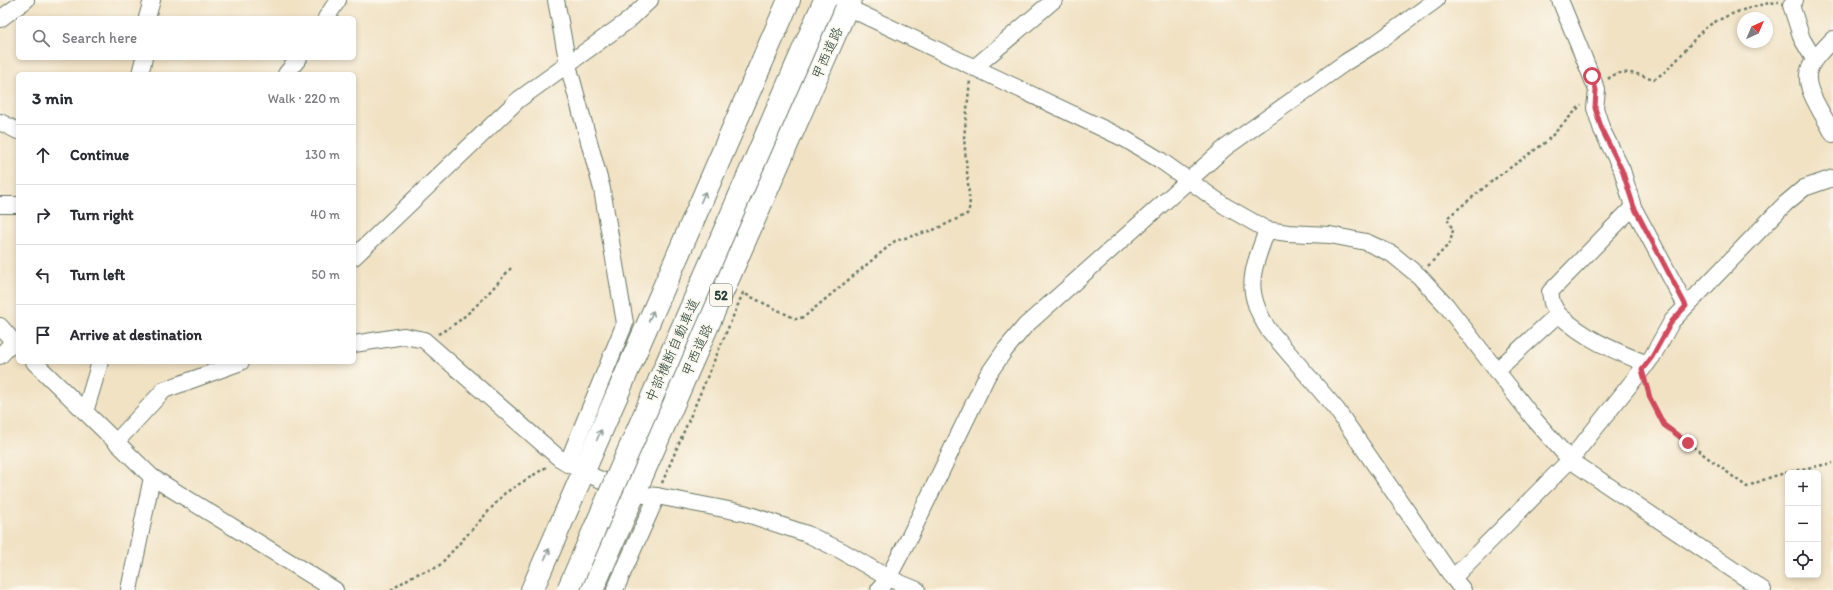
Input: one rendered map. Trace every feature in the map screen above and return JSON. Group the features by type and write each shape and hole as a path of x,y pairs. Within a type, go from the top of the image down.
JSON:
{"highway":[{"path":"532,590 570,465 789,0"},
{"name":"中部横断自動車道","path":"568,590 825,0"},
{"name":"中部横断自動車道","path":"579,590 841,2"},
{"name":"甲西道路","path":"592,590 634,494 841,2"}],"street":[{"path":"0,19 16,9 26,0"},
{"path":"148,16 152,0"},
{"path":"327,16 338,0"},
{"path":"556,0 568,65 602,189 625,323 570,465"},
{"path":"356,255 518,100 629,20 650,0"},
{"path":"974,68 1054,0"},
{"path":"883,584 909,538 987,376 1005,350 1025,326 1225,148 1436,0"},
{"path":"1560,0 1596,90 1595,108 1602,130 1622,170 1634,207 1686,306"},
{"path":"1795,0 1791,4 1802,39 1814,59"},
{"path":"841,2 974,68 1125,139 1225,206 1267,230 1337,236 1366,242 1392,254 1419,276 1446,305 1496,371 1570,460 1763,590"},
{"path":"1833,39 1814,59 1807,75 1808,87 1833,134"},
{"path":"140,72 144,60"},
{"path":"288,72 297,60"},
{"path":"0,122 16,129"},
{"path":"1267,230 1254,267 1251,284 1253,299 1259,315 1268,329 1337,410 1458,584 1570,460 1645,367 1672,321 1785,204 1804,188 1832,174"},
{"path":"0,205 16,205"},
{"path":"1634,207 1550,292 1552,303 1558,314 1576,330 1645,367"},
{"path":"1496,371 1558,314"},
{"path":"0,326 15,345 0,356"},
{"path":"356,344 404,336 424,340 570,465 634,494 656,496 744,514 807,534 842,550 883,584 917,590"},
{"path":"36,364 152,477 335,590"},
{"path":"85,412 99,364"},
{"path":"116,442 164,390 236,364"},
{"path":"129,590 152,477"},
{"path":"615,590 656,496"}],"path":[{"path":"656,496 743,293 796,319 804,317 895,241 936,229 967,214 970,206 964,138 970,77 974,68"},
{"path":"424,340 451,328 469,314 512,267"},
{"path":"1645,367 1650,398 1664,425 1747,487 1764,478 1784,472 1833,463"},
{"path":"391,590 414,575 438,567 505,493 570,465"}],"route":[{"path":"1592,76 1596,90 1595,108 1602,130 1622,170 1634,207 1655,251 1686,306 1672,321 1652,357 1642,370 1650,398 1664,425 1688,443"}]}
